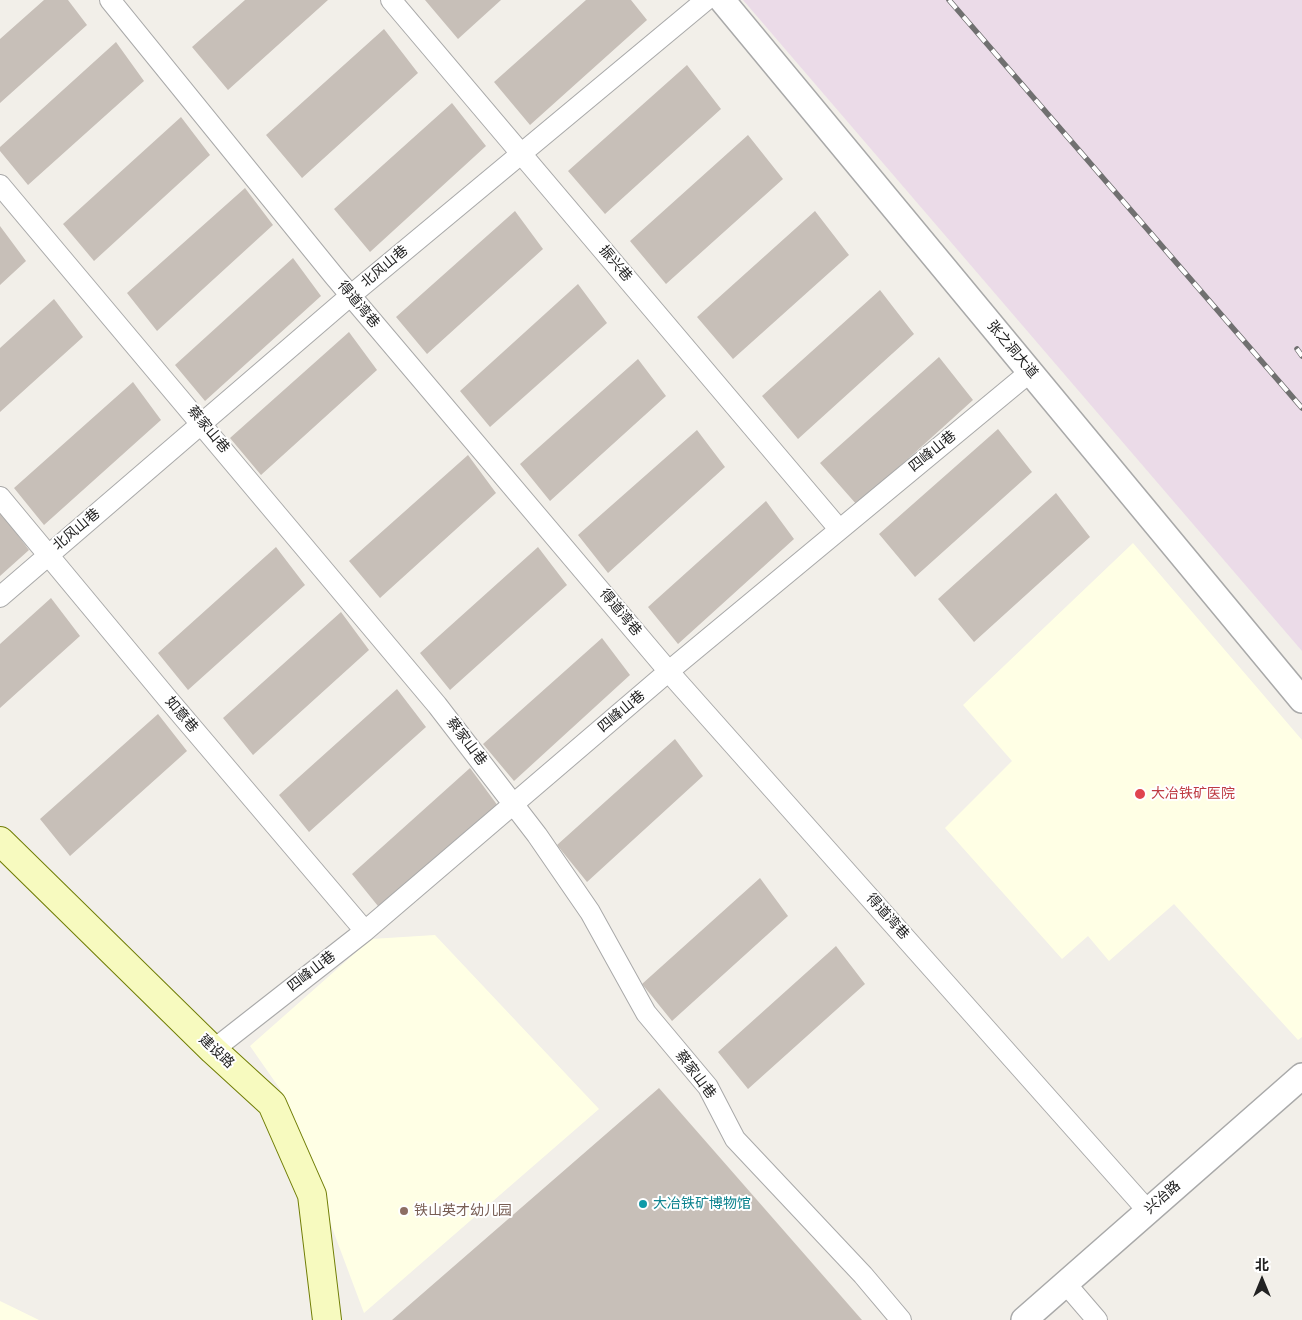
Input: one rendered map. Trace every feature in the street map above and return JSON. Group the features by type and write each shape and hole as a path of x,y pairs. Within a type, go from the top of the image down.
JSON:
{"main road":[{"name":"建设路","path":"0,841 213,1050 272,1104 312,1195 327,1320"}],"street":[{"name":"得道湾巷","path":"110,0 350,296 669,671 1148,1211"},
{"name":"振兴巷","path":"391,0 839,529"},
{"name":"北风山巷","path":"0,597 350,296 706,0"},
{"name":"张之洞大道","path":"722,0 1302,700"},
{"name":"蔡家山巷","path":"0,184 437,705 513,804 590,912 646,1013 708,1087 735,1139 863,1275 901,1320"},
{"name":"四峰山巷","path":"213,1050 365,931 669,671 1030,372"},
{"name":"如意巷","path":"0,497 365,931"},
{"name":"兴冶路","path":"1024,1320 1302,1076"},
{"path":"1066,1284 1097,1320"}],"shaded area":[{"path":"743,0 1302,0 1302,651"},
{"name":"大冶铁矿医院","path":"1133,543 1302,740 1302,1037 1298,1040 1174,904 1109,961 1088,936 1062,959 945,828 1012,761 963,705"},
{"name":"铁山英才幼儿园","path":"435,935 599,1109 364,1313 280,1089 250,1046 371,939"},
{"path":"0,1301 39,1320 0,1320"}],"building":[{"path":"44,0 68,0 87,25 0,103 0,39"},
{"path":"245,0 328,0 228,90 192,47"},
{"path":"425,0 501,0 458,39"},
{"path":"586,0 631,0 647,20 530,125 494,82"},
{"path":"384,29 418,73 302,178 266,135"},
{"path":"116,42 144,81 28,185 0,151 0,147"},
{"path":"687,65 721,109 605,214 568,171"},
{"path":"452,103 486,146 370,252 334,209"},
{"path":"181,117 210,155 94,261 63,224"},
{"path":"748,135 783,179 666,284 630,241"},
{"path":"245,188 273,225 157,331 127,293"},
{"path":"515,211 543,249 427,354 396,317"},
{"path":"815,211 849,255 733,359 697,317"},
{"path":"0,226 26,261 0,285"},
{"path":"293,258 321,296 205,401 175,365"},
{"path":"578,284 607,323 490,427 460,391"},
{"path":"880,290 914,334 798,439 762,396"},
{"path":"54,299 83,337 0,412 0,348"},
{"path":"349,332 377,370 261,475 230,438"},
{"path":"939,357 973,400 857,505 820,463"},
{"path":"638,359 666,396 550,501 520,464"},
{"path":"133,382 161,420 44,525 14,488"},
{"path":"998,429 1032,472 915,577 879,534"},
{"path":"697,430 725,467 608,573 578,535"},
{"path":"468,455 496,493 380,598 349,561"},
{"path":"1056,493 1090,537 974,642 938,599"},
{"path":"766,501 794,539 678,644 648,607"},
{"path":"0,511 29,550 0,576"},
{"path":"276,547 305,585 188,690 158,653"},
{"path":"538,547 567,585 450,690 420,653"},
{"path":"51,598 80,636 0,708 0,644"},
{"path":"341,612 369,650 253,755 223,718"},
{"path":"602,638 630,675 514,781 483,744"},
{"path":"397,689 426,727 309,832 279,795"},
{"path":"158,714 187,751 70,856 40,819"},
{"path":"675,739 703,776 587,882 557,845"},
{"path":"470,768 498,806 382,911 352,874"},
{"path":"760,878 788,916 672,1021 642,984"},
{"path":"836,946 865,984 748,1089 718,1052"},
{"name":"大冶铁矿博物馆","path":"659,1088 862,1320 392,1320"}],"railway":[{"path":"949,0 1302,408"},
{"path":"1297,349 1302,356"}],"place":[{"name":"大冶铁矿医院","path":"1140,794"},
{"name":"大冶铁矿博物馆","path":"643,1204"},
{"name":"铁山英才幼儿园","path":"404,1211"}]}
